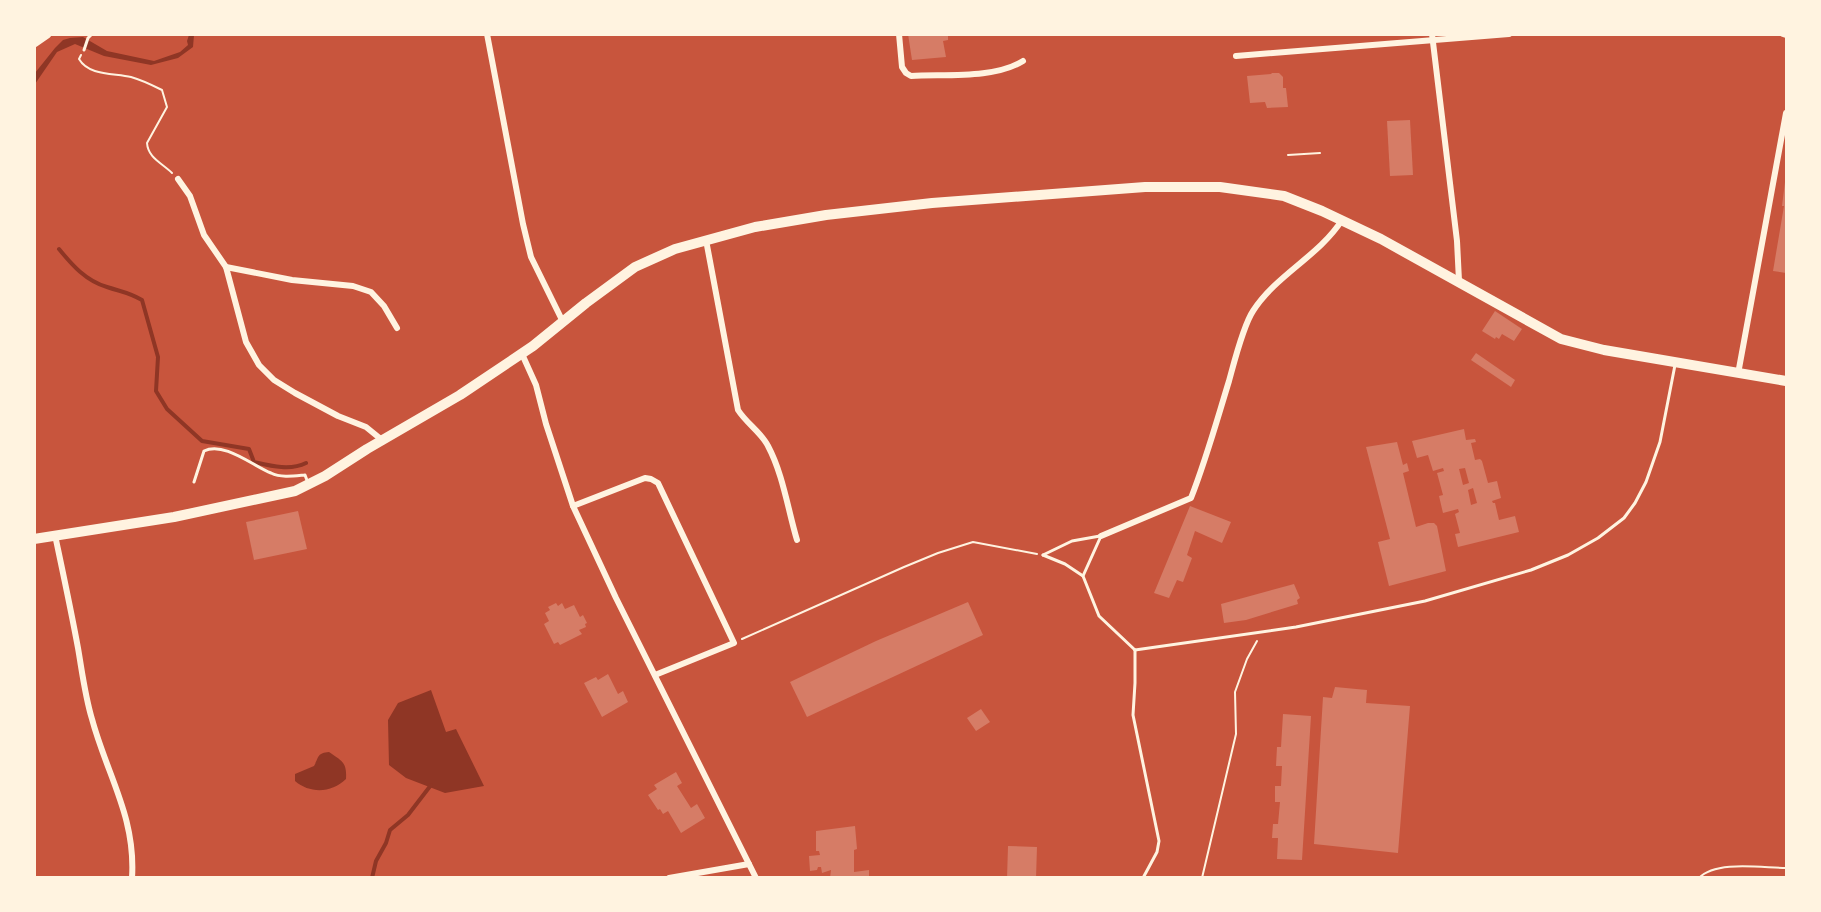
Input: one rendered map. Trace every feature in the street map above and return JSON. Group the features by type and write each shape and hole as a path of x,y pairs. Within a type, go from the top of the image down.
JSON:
{"main road":[{"path":"34,43 47,34"},
{"path":"34,539 174,517 282,495 309,484 460,395 522,354 634,267 675,249 755,227 826,215 944,202 1145,186 1220,187 1284,196 1381,239 1561,339 1604,350 1786,381"}],"street":[{"path":"487,34 521,217 531,257 563,321"},
{"path":"899,34 902,67 911,76 988,72 1012,67 1023,61"},
{"path":"1236,56 1433,38 1509,34"},
{"path":"1433,38 1457,241 1459,281"},
{"path":"1738,374 1786,113"},
{"path":"178,179 190,196 204,235 226,267 246,342 259,364 274,380 295,393 338,416 366,427 382,440"},
{"path":"1101,536 1191,498 1212,443 1234,360 1252,312 1273,288 1332,236 1342,220"},
{"path":"706,239 738,410 745,421 761,435 768,445 776,464 797,540"},
{"path":"226,267 292,280 353,286 371,292 384,306 397,328"},
{"path":"522,354 536,385 546,424 573,506 616,598 756,878"},
{"path":"573,506 645,478 655,480 690,546 734,642 655,675"},
{"path":"55,535 92,720 104,758 124,805 133,855 132,878"},
{"path":"669,878 749,864"}],"lane":[{"path":"84,50 90,36"},
{"path":"1135,650 1296,627 1425,601 1531,570 1568,555 1598,538 1624,518 1635,502 1646,482 1660,442 1675,363"},
{"path":"194,482 204,451 209,448 237,454 273,475 305,475 309,484"},
{"path":"1042,555 1072,541 1101,536"},
{"path":"1083,576 1101,536"},
{"path":"1042,555 1065,564 1083,576 1099,616 1135,650 1133,715 1159,841 1157,852 1143,878"}],"path":[{"path":"84,50 79,59 89,69 134,78 162,90 167,107 147,143 147,149 150,155 178,179"},
{"path":"1288,155 1320,153"},
{"path":"734,642 904,567 973,542 1042,555"},
{"path":"1202,878 1236,734 1235,692 1247,659 1258,638"},
{"path":"1699,878 1712,869 1727,867 1786,868"}],"shaded area":[{"path":"189,35 194,35 193,47 178,58 151,65 104,56 75,44 57,52 35,84 35,73 63,40 83,37 107,51 154,61 180,52 188,45"},
{"path":"431,690 446,732 456,729 484,786 445,793 406,778 389,765 388,720 398,703"},
{"path":"329,752 343,762 346,779 334,787 321,790 307,788 295,781 295,774 314,766 320,754"}],"building":[{"path":"908,34 948,34 948,40 943,41 946,57 912,60"},
{"path":"1279,73 1283,77 1283,88 1286,88 1288,107 1267,108 1265,102 1250,103 1247,76"},
{"path":"1410,120 1413,175 1390,176 1387,121"},
{"path":"1785,182 1786,273 1773,271 1784,206 1782,206"},
{"path":"1495,311 1522,329 1514,341 1502,334 1499,339 1496,337 1495,339 1482,331"},
{"path":"1476,353 1515,380 1511,387 1471,360"},
{"path":"1464,429 1466,440 1475,439 1476,442 1471,443 1475,460 1482,461 1488,483 1497,481 1501,498 1492,501 1495,503 1499,520 1515,516 1519,532 1458,547 1455,534 1460,533 1455,514 1459,512 1458,509 1443,513 1439,496 1443,495 1437,473 1444,471 1443,468 1433,471 1428,455 1417,458 1412,441","holes":["1465,468 1469,483 1463,485 1459,469","1473,488 1477,503 1471,505 1468,490"]},
{"path":"1397,442 1403,465 1407,463 1409,471 1403,473 1416,527 1428,523 1434,523 1437,526 1446,571 1389,586 1378,542 1390,539 1366,447"},
{"path":"1190,506 1231,522 1222,543 1195,531 1187,555 1192,558 1183,582 1177,580 1169,598 1154,593"},
{"path":"298,511 307,549 254,560 246,522"},
{"path":"1294,584 1300,598 1297,600 1298,604 1246,620 1224,623 1221,604"},
{"path":"968,602 983,635 807,717 790,682 876,641"},
{"path":"556,603 558,606 562,603 565,609 574,605 580,617 583,615 587,623 586,627 579,630 582,634 560,645 558,642 554,644 544,624 549,621 545,613 550,610 548,607"},
{"path":"608,674 618,694 623,691 628,702 602,717 584,683 596,677 598,680"},
{"path":"1335,687 1367,690 1366,703 1410,706 1398,853 1314,844 1323,697 1332,698"},
{"path":"981,709 990,722 976,731 967,718"},
{"path":"1283,714 1311,716 1302,860 1277,859 1278,838 1272,838 1273,824 1278,824 1280,802 1275,802 1275,786 1281,786 1282,766 1276,766 1277,747 1281,747"},
{"path":"676,772 682,783 677,786 691,808 697,804 705,818 681,833 668,811 663,814 660,809 658,810 648,795 657,789 654,785"},
{"path":"855,826 857,849 854,850 854,872 869,870 869,878 830,878 831,870 822,873 821,867 810,871 809,856 820,855 819,851 816,851 816,831"},
{"path":"1008,846 1037,847 1036,878 1007,878"}],"waterway":[{"path":"59,249 92,281 142,300 158,357 156,391 167,409 202,441 249,449 254,462 267,465 294,467 306,463"},
{"path":"372,878 376,861 390,830 408,815 431,785"}]}
